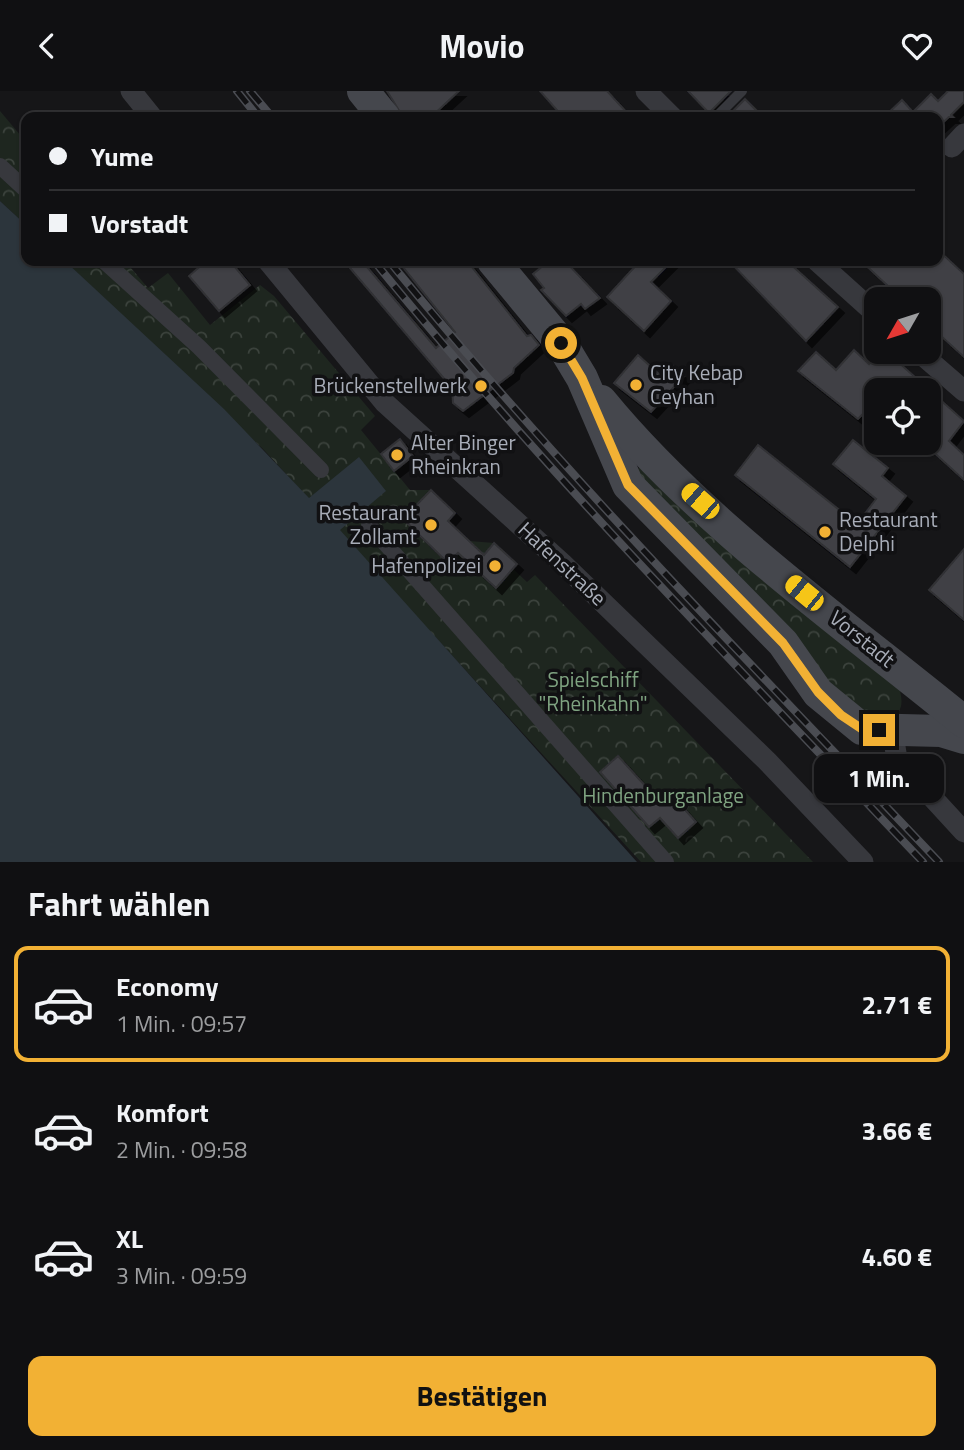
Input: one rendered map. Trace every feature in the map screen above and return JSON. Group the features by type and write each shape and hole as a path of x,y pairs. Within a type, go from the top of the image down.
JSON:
{"main road":[{"path":"363,91 380,112"},
{"name":"Vorstadt","path":"499,266 561,343 582,378 628,485 783,643 818,692 841,715 862,729 941,731 964,738"},
{"name":"Vorstadt","path":"582,378 651,458 757,555 964,722"},
{"path":"628,485 629,472 636,461 651,458"},
{"path":"897,731 916,713 918,697 906,674"}],"street":[{"path":"131,91 148,112"},
{"path":"0,166 21,185"},
{"path":"110,266 200,347 321,470"},
{"name":"Hafenstraße","path":"272,266 385,403 611,610 767,761 863,862"},
{"path":"840,268 864,298"},
{"path":"933,364 964,391"},
{"path":"369,525 666,862"},
{"path":"897,731 894,741 897,759 964,832"}],"lane":[{"path":"721,112 742,91"}],"green space":[{"path":"0,111 21,136 21,220 0,201"},
{"name":"Hindenburganlage","path":"70,266 129,266 148,288 168,273 210,325 260,285 274,296 375,416 361,430 410,490 431,490 403,519 469,541 494,543 497,587 513,569 527,582 535,575 813,862 641,862 264,450"},
{"path":"644,465 897,681 901,701 898,713 868,726 637,483 638,469"}],"shaded area":[{"path":"0,201 21,220 21,266 70,266 224,409 309,498 359,457 386,491 340,530 637,862 0,862"}],"building":[{"path":"387,91 459,91 436,112 400,112"},
{"path":"540,91 607,91 626,112 559,112"},
{"path":"688,91 731,91 710,112"},
{"path":"948,91 964,91 964,102 951,115 953,117 943,122 943,112 913,112 931,94 938,101"},
{"path":"745,99 758,112 732,112"},
{"path":"902,100 913,112 889,112"},
{"path":"943,255 964,274 964,357 942,337 942,287 889,287 866,266 943,266"},
{"path":"200,266 234,266 250,285 219,311 189,276"},
{"path":"348,266 366,266 436,348 455,332 402,266 471,266 527,336 531,335 539,345 514,368 513,373 463,411 453,403 452,388"},
{"path":"543,266 570,266 600,298 585,309 581,304 566,316 541,290 544,288 533,274"},
{"path":"635,266 667,266 651,282 671,301 644,331 607,297"},
{"path":"734,266 793,266 838,307 806,341"},
{"path":"854,350 864,359 864,364 900,364 916,378 864,378 864,413 858,419 798,371 816,352 836,370"},
{"path":"638,355 661,376 672,365 684,376 651,412 614,383"},
{"path":"941,400 964,421 949,441 964,455 964,480 937,455 941,455"},
{"name":"Alter Binger Rheinkran","path":"400,439 413,456 394,471 381,454"},
{"path":"853,440 864,449 864,455 872,455 888,468 882,476 906,496 850,567 735,475 758,445 857,524 876,499 833,464"},
{"path":"431,490 455,513 448,521 484,555 494,543 517,564 496,588 458,553 448,563 403,519"},
{"path":"964,549 964,620 929,590"},
{"path":"618,756 660,802 670,793 696,822 678,838 660,818 649,827 600,772"}],"railway":[{"path":"237,91 254,112"},
{"path":"250,91 268,112"},
{"path":"378,266 574,492 923,862"},
{"path":"393,266 589,492 939,862"}],"place":[{"name":"City Kebap Ceyhan","path":"636,385"},
{"name":"Brückenstellwerk","path":"481,386"},
{"name":"Alter Binger Rheinkran","path":"397,455"},
{"name":"Restaurant Zollamt","path":"431,525"},
{"name":"Restaurant Delphi","path":"825,532"},
{"name":"Hafenpolizei","path":"495,566"}],"route":[{"path":"561,343 582,378 628,485 783,643 818,692 841,715 862,729 879,730"}],"park label":[{"name":"Spielschiff \"Rheinkahn\"","path":"593,692"}]}
